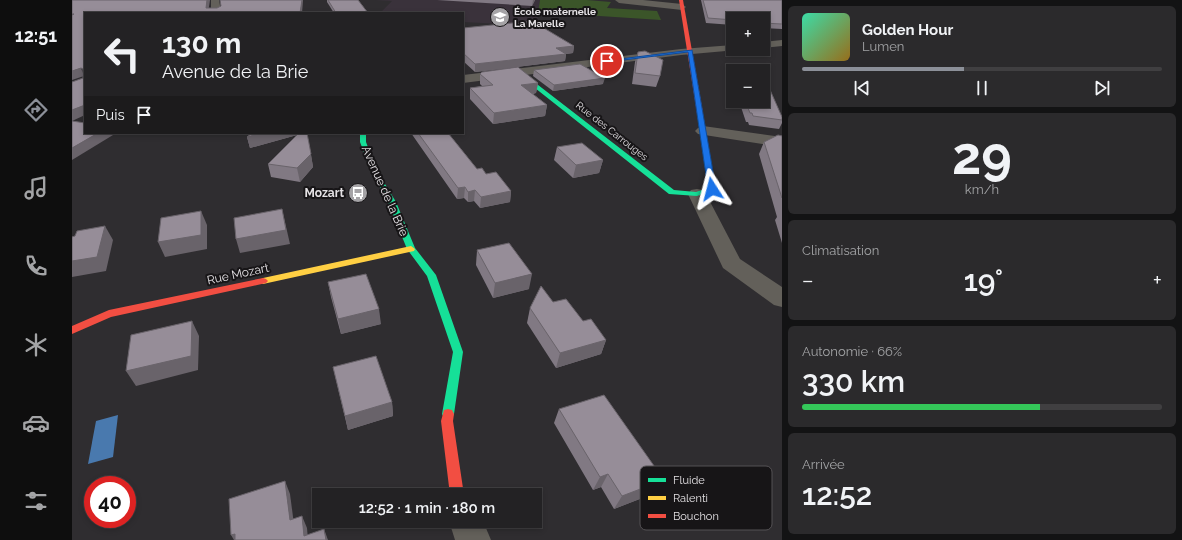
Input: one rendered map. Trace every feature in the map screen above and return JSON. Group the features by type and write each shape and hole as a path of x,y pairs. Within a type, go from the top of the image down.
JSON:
{"street":[{"path":"215,0 216,10 215,12"},
{"path":"619,0 681,3 712,189 697,194 731,263 782,299"},
{"path":"770,44 782,43"},
{"path":"464,78 690,51 726,48"},
{"name":"Rue des Carrouges","path":"518,72 672,192 697,194"},
{"path":"703,131 782,142"},
{"name":"Avenue de la Brie","path":"363,134 363,142 374,171 392,202 411,249 431,275 458,352 447,421 456,488"},
{"name":"Rue Mozart","path":"72,330 109,314 411,249"},
{"path":"469,528 473,540"}],"shaded area":[{"name":"École maternelle La Marelle","path":"375,0 540,0 537,26 464,22 464,12 381,12 392,1"}],"green space":[{"path":"540,0 587,0 611,2 607,8 657,11 661,20 538,12"}],"water":[{"path":"118,415 113,457 88,464 96,421"}],"building":[{"path":"72,0 207,0 206,8 217,8 221,6 220,0 302,0 300,12 84,12 84,105 72,110 72,82 83,78 83,69 81,68 72,71 72,15 74,14 72,14"},
{"path":"328,0 358,0 367,12 335,12"},
{"path":"703,0 782,0 782,24 770,23 770,12 726,12 726,19 708,18"},
{"path":"532,21 574,46 556,48 566,54 475,64 464,54 464,28"},
{"path":"645,51 663,60 660,76 635,73 638,52"},
{"path":"580,64 605,78 554,85 534,70"},
{"path":"518,67 538,83 521,85 547,105 494,113 470,88 493,85 480,74 482,72"},
{"path":"770,90 782,120 753,116 752,113 750,113 748,108 770,108"},
{"path":"72,121 84,123 84,134 96,134 72,148"},
{"path":"251,134 258,134 247,137"},
{"path":"298,134 307,134 311,154 297,168 268,164"},
{"path":"419,134 449,134 477,169 482,168 486,174 496,172 511,191 481,197 475,190 468,192 465,187 458,188"},
{"path":"778,135 782,136 782,198 764,142"},
{"path":"582,143 603,160 576,165 557,147"},
{"path":"282,209 286,230 236,239 234,218"},
{"path":"201,211 201,235 158,242 161,218"},
{"path":"105,226 97,257 72,261 72,237 75,236 77,231"},
{"path":"509,243 532,274 495,283 477,250"},
{"path":"366,274 379,309 338,319 328,282"},
{"path":"541,286 553,302 566,299 583,321 591,319 606,340 560,353 530,308"},
{"path":"192,321 191,356 126,371 131,335"},
{"path":"376,356 392,402 345,416 333,367"},
{"path":"604,395 654,466 640,466 640,489 622,496 608,474 600,477 559,409"},
{"path":"285,481 290,520 302,516 304,536 324,529 326,540 235,540 235,534 231,535 229,499"}],"traffic: fast":[{"path":"518,72 672,192 697,194 712,189 700,113"},
{"path":"363,134 363,142 374,171 392,202 411,249 431,275 458,352 448,414"}],"traffic: slow":[{"path":"263,281 411,249"}],"traffic: jam":[{"path":"681,0 700,113"},
{"path":"72,330 109,314 263,281"},
{"path":"448,414 447,421 456,488"}],"place":[{"name":"École maternelle La Marelle","path":"500,17"},
{"name":"Mozart","path":"358,193"}],"route":[{"path":"607,61 690,51 712,189"}]}
